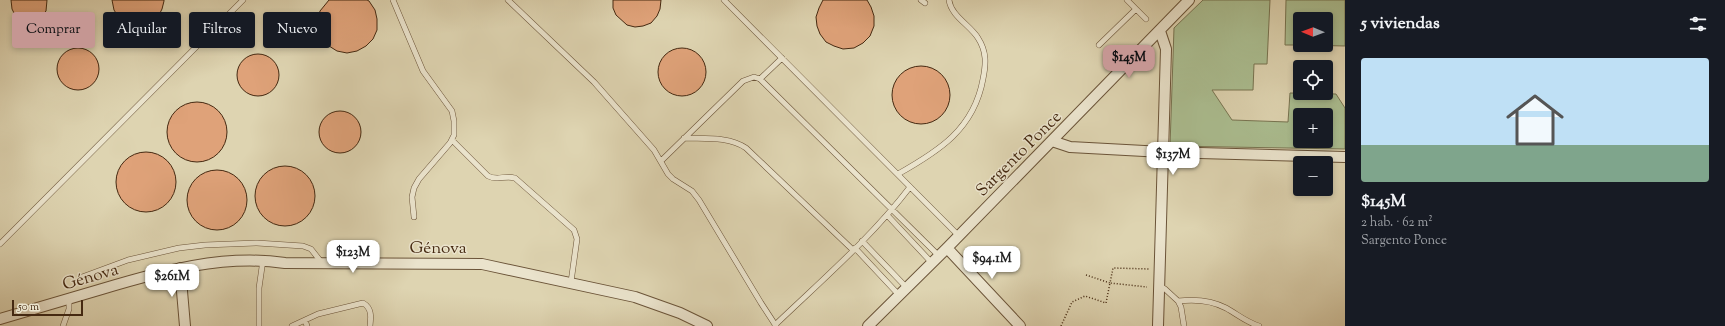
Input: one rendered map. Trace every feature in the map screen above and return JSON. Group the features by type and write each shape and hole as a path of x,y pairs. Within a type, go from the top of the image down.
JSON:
{"street":[{"name":"Sargento Ponce","path":"868,326 959,236 1189,0"},
{"path":"1158,326 1166,49 1160,31"},
{"path":"1052,141 1070,147 1163,152 1345,157"},
{"path":"947,248 1020,326"},
{"name":"Génova","path":"0,319 157,273 228,261 263,260 285,263 474,263 571,282 635,297 680,313 707,326"},
{"path":"180,268 185,326"}],"lane":[{"path":"0,244 243,0"},
{"path":"393,0 423,71 452,111 454,121 452,140 419,179 414,188 412,197 414,217"},
{"path":"508,0 594,82 654,150 673,179 692,191 699,200 760,303 776,325 862,241 893,209 910,187"},
{"path":"724,0 959,236"},
{"path":"898,174 947,143 967,120 979,97 985,68 984,50 979,38 952,10 949,0"},
{"path":"1127,0 1146,19"},
{"path":"1099,45 1136,9"},
{"path":"760,79 782,58"},
{"path":"661,161 743,81 754,77 760,79 893,209 935,260"},
{"path":"684,138 727,140 740,143 854,249 899,295"},
{"path":"452,140 492,179 506,176 514,178 574,230 577,239 571,282"},
{"path":"887,215 935,260"},
{"path":"862,241 907,288"},
{"path":"82,277 128,260 179,248 205,245 257,243 303,246 311,249 322,263"},
{"path":"259,326 259,288 263,260"},
{"path":"1159,286 1166,289 1182,307 1184,326"},
{"path":"63,326 69,309 69,298"},
{"path":"1178,301 1206,300 1227,308 1239,317 1259,326"},
{"path":"292,326 318,314 363,303 367,305 370,310 370,326"},
{"path":"305,320 307,326"}],"path":[{"path":"1061,326 1072,302 1085,296 1106,303 1113,268 1150,269"},
{"path":"1086,275 1110,283 1147,287"}],"green space":[{"path":"1203,0 1270,0 1267,64 1254,64 1253,90 1212,90 1232,120 1288,122 1290,93 1293,93 1293,100 1333,100 1333,94 1336,94 1345,108 1345,149 1170,146 1174,28"},
{"path":"1286,0 1345,0 1345,46 1333,46 1333,12 1293,12 1293,45 1285,45"}],"building":[{"path":"11,0 47,0 45,12 14,12"},
{"path":"112,0 164,0 160,12 115,12"},
{"path":"329,0 367,0 375,10 377,30 373,39 366,46 357,51 347,53 337,51 331,47 331,12 320,11"},
{"path":"613,0 661,0 660,9 657,16 651,23 635,27 627,25 616,15 613,8"},
{"path":"823,0 867,0 874,16 874,26 870,36 863,43 854,48 843,49 826,42 820,34 816,17"},
{"path":"78,48 93,54 99,69 97,77 93,84 78,90 63,84 57,69 63,54"},
{"path":"677,48 687,48 699,55 706,67 706,77 699,89 687,96 677,96 669,92 662,85 658,77 658,67 662,59 669,52"},
{"path":"258,54 273,60 279,75 273,90 258,96 243,90 237,75 243,60"},
{"path":"921,66 932,68 945,79 948,84 950,95 948,106 937,119 932,122 921,124 910,122 897,111 894,106 892,95 894,84 905,71 910,68"},
{"path":"197,102 213,107 218,111 222,116 227,132 222,148 218,153 213,157 197,162 181,157 176,153 172,148 167,132 172,116 176,111 181,107"},
{"path":"340,111 355,117 361,132 355,147 340,153 325,147 319,132 325,117"},
{"path":"146,152 162,157 167,161 171,166 176,182 171,198 167,203 162,207 146,212 130,207 125,203 121,198 116,182 121,166 125,161 130,157"},
{"path":"285,166 301,171 306,175 310,180 315,196 310,212 306,217 301,221 285,226 269,221 264,217 260,212 255,196 260,180 264,175 269,171"},
{"path":"217,170 233,175 238,179 242,184 247,200 242,216 238,221 233,225 217,230 201,225 196,221 192,216 187,200 192,184 196,179 201,175"}]}
